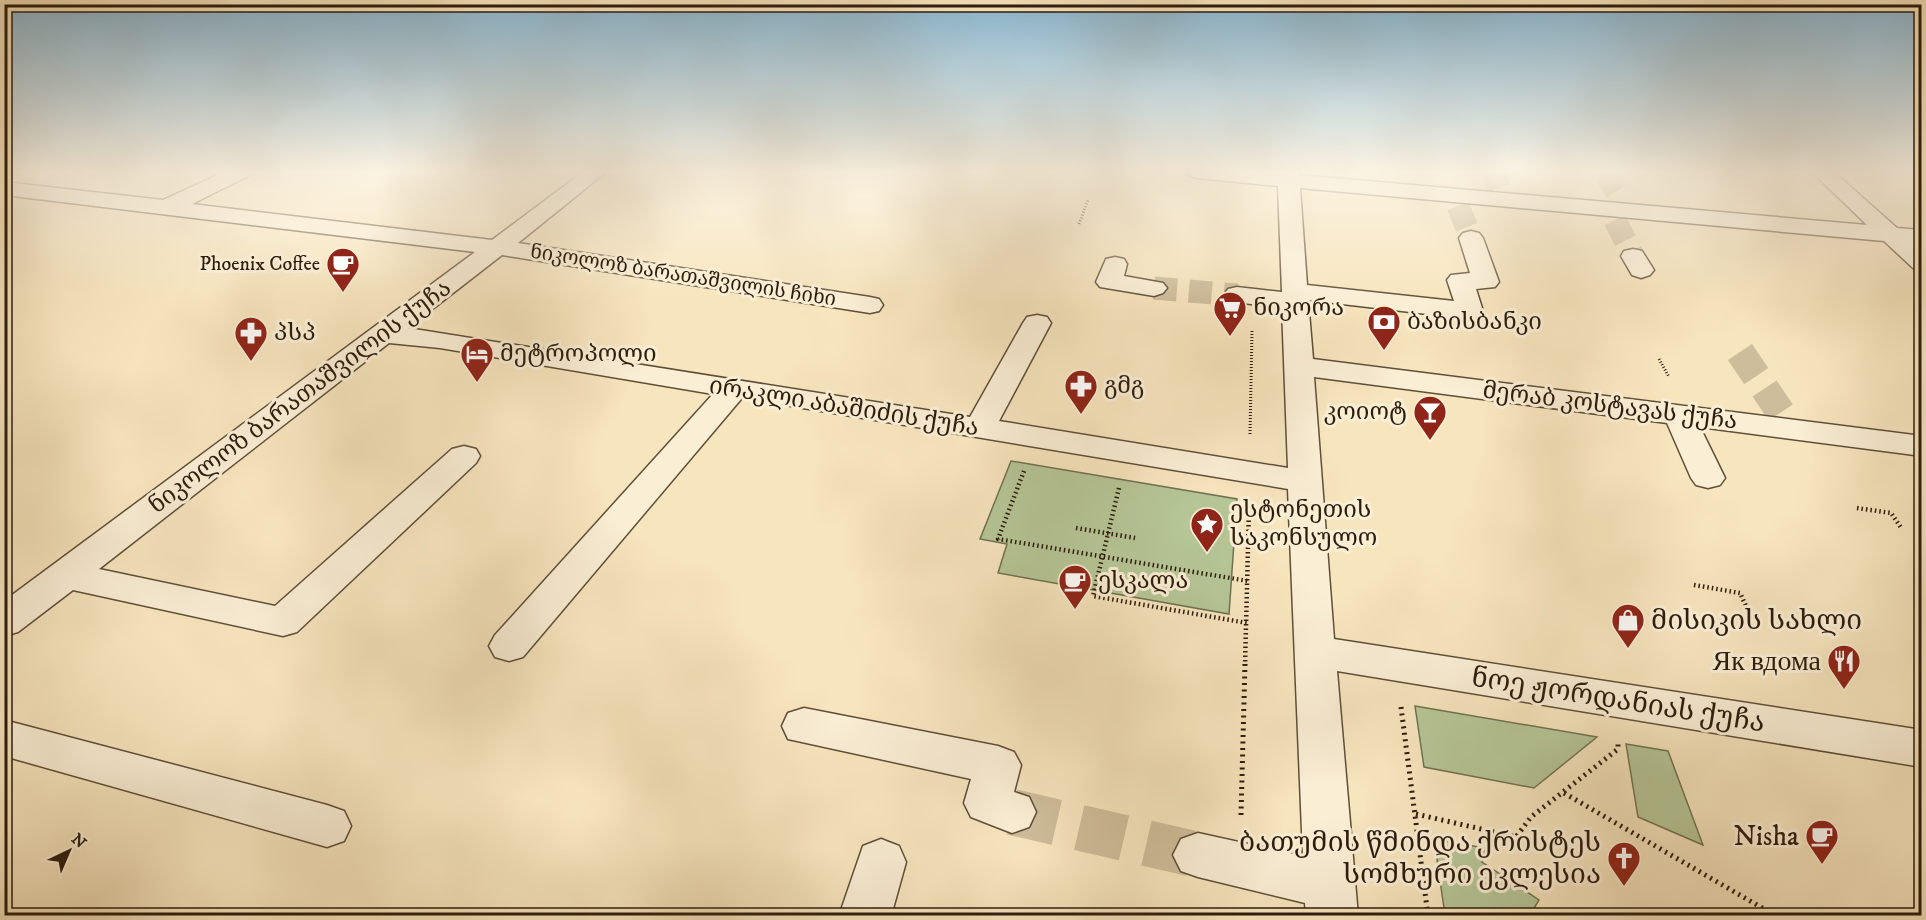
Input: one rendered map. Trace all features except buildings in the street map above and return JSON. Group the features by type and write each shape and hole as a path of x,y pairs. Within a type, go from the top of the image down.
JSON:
{"street":[{"name":"ნიკოლოზ ბარათაშვილის ჩიხი","path":"222,215 552,254 870,304"},
{"name":"ნიკოლოზ ბარათაშვილის ქუჩა","path":"4,622 540,215"},
{"path":"1219,859 1331,900 1291,215"},
{"path":"1674,215 1922,237"},
{"path":"1868,215 1922,263"},
{"path":"1237,295 1295,296 1470,311 1460,280 1486,282 1471,238"},
{"path":"1115,264 1109,282 1154,288"},
{"path":"980,428 1037,323"},
{"name":"ირაკლი აბაშიძის ქუჩა","path":"383,334 440,340 1305,481"},
{"name":"მერაბ კოსტავას ქუჩა","path":"1299,366 1678,415 1788,421 1922,446"},
{"path":"509,646 734,389"},
{"path":"1678,415 1708,478"},
{"path":"66,575 283,622 464,456"},
{"name":"ნოე ჟორდანიას ქუჩა","path":"1315,652 1922,750"},
{"path":"804,726 998,765 988,803 1012,812"},
{"path":"4,738 327,826"},
{"path":"866,915 881,862"}],"path":[{"path":"1079,224 1082,215"},
{"path":"1916,358 1922,364"},
{"path":"1026,467 998,539 1248,581"},
{"path":"1121,479 1093,596 1247,623"},
{"path":"1219,859 1247,623 1250,505"},
{"path":"1857,508 1891,513 1902,528"},
{"path":"1076,528 1136,538"},
{"path":"1694,585 1740,592 1746,606"},
{"path":"1400,698 1428,915"},
{"path":"1416,814 1516,837 1531,817 1618,749 1618,731"},
{"path":"1564,793 1776,915"}],"green space":[{"path":"1011,461 1237,499 1229,614 998,573 1007,544 980,539"},
{"path":"1415,706 1597,737 1534,788 1424,767"},
{"path":"1626,744 1668,751 1703,845 1638,817"},
{"path":"1434,839 1485,848 1482,862 1539,900 1530,915 1445,915"}],"tunnel":[{"path":"1462,215 1471,238"},
{"path":"1615,220 1633,256"},
{"path":"1154,288 1237,295"},
{"path":"1740,352 1781,413"},
{"path":"1012,812 1198,855"}],"place":[{"name":"Phoenix Coffee","path":"343,293"},
{"name":"ნიკორა","path":"1230,337"},
{"name":"ბაზისბანკი","path":"1384,351"},
{"name":"პსპ","path":"251,362"},
{"name":"მეტროპოლი","path":"477,383"},
{"name":"გმგ","path":"1081,415"},
{"name":"კოიოტ","path":"1430,441"},
{"name":"ესტონეთის საკონსულო","path":"1207,553"},
{"name":"ესკალა","path":"1075,610"},
{"name":"მისიკის სახლი","path":"1628,649"},
{"name":"Як вдома","path":"1844,690"},
{"name":"Nisha","path":"1822,865"},
{"name":"ბათუმის წმინდა ქრისტეს სომხური ეკლესია","path":"1624,887"}]}
